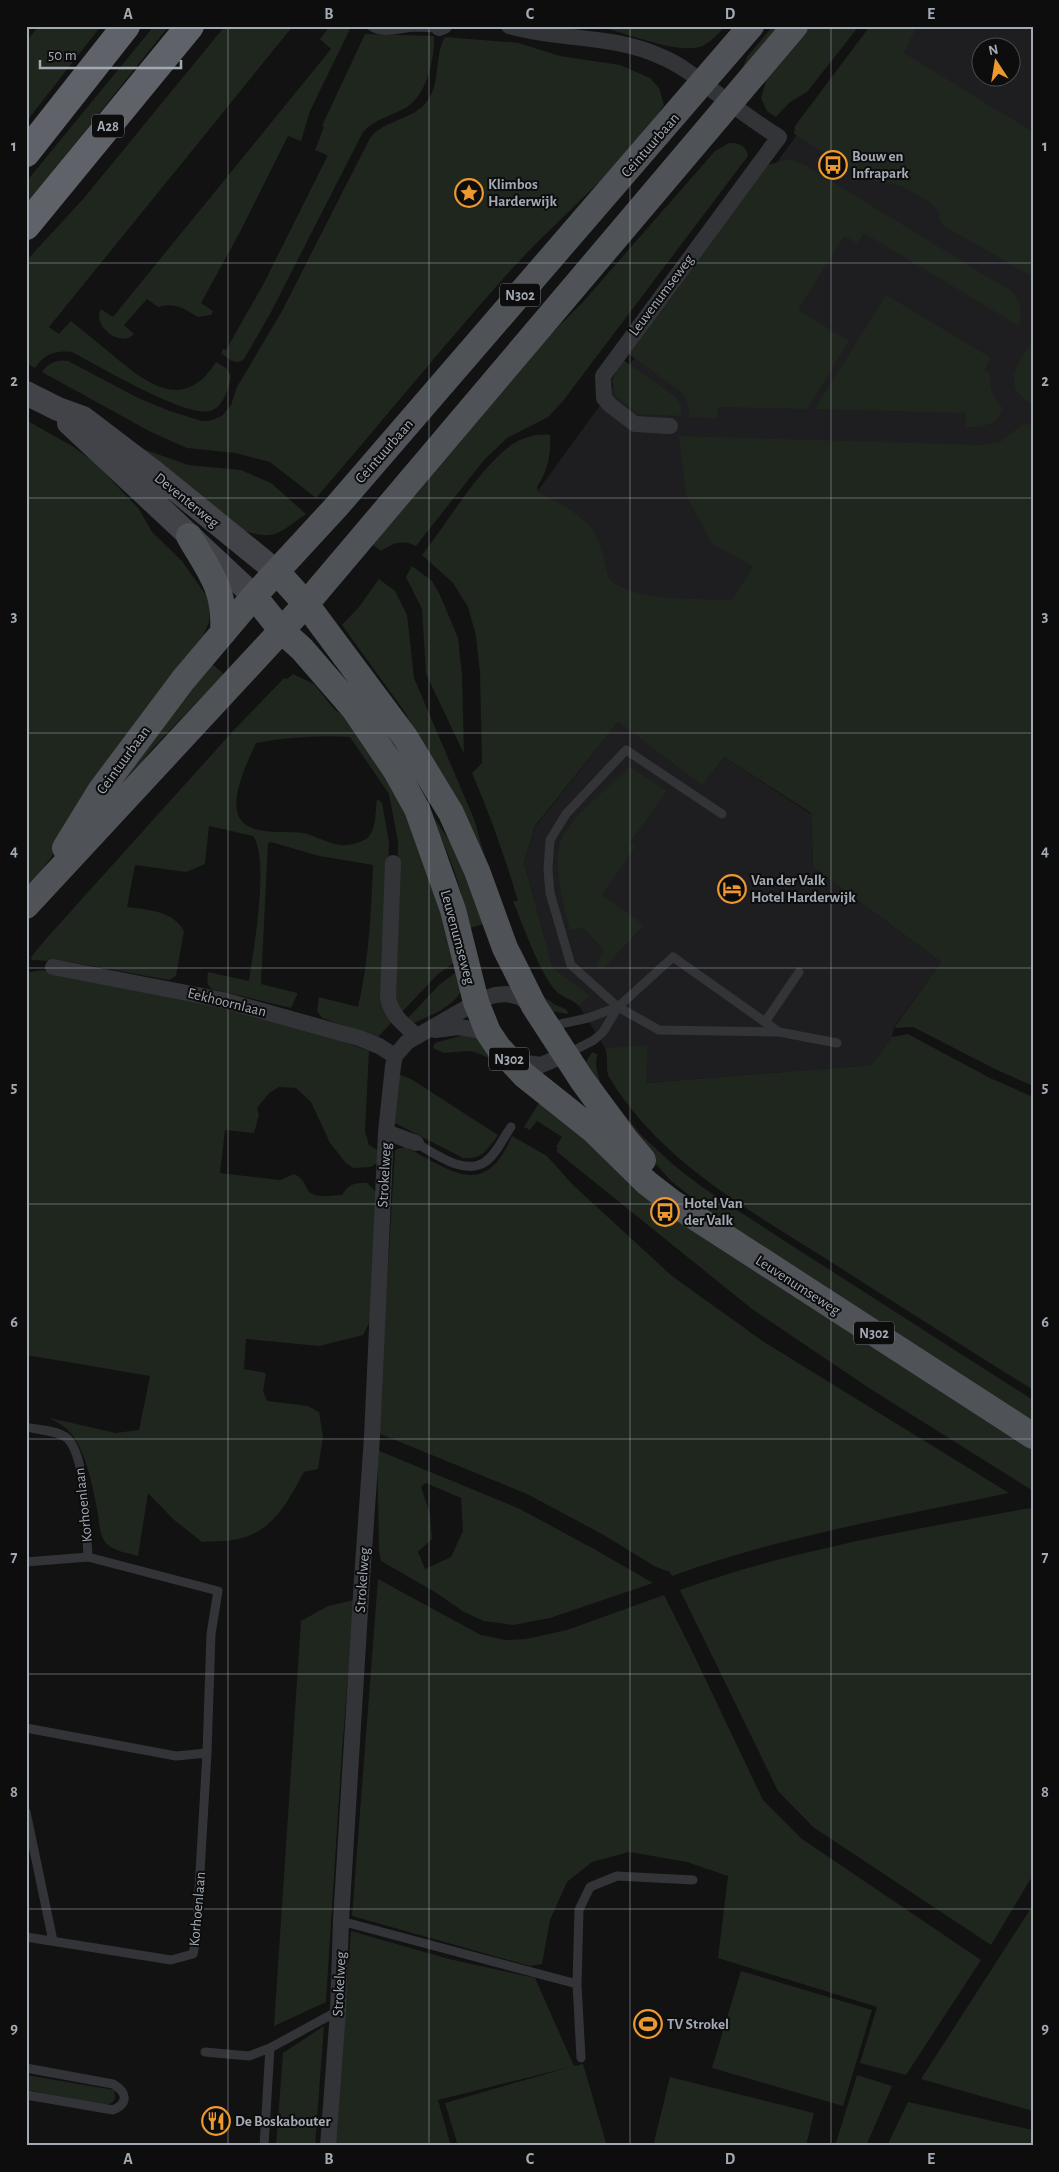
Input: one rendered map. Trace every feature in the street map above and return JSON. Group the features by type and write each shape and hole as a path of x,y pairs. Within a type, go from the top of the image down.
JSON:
{"highway":[{"path":"26,153 126,26"},
{"name":"A28","path":"26,226 190,26"}],"main road":[{"name":"Ceintuurbaan","path":"32,899 100,791 182,680 751,26"},
{"name":"Ceintuurbaan","path":"32,899 306,604 795,26"},
{"name":"Deventerweg","path":"26,392 58,409 83,418 154,472 277,572 306,604"},
{"name":"Deventerweg","path":"58,409 74,430 254,596"},
{"path":"189,536 218,586 224,613 223,633"},
{"name":"Leuvenumseweg","path":"254,596 282,631 302,649 354,709 396,771 417,809 453,910 476,1002 488,1032 510,1061 524,1075 593,1130 647,1183 714,1231 1033,1436"},
{"name":"Leuvenumseweg","path":"306,604 405,737 451,813 478,871 506,948 540,1016 565,1055 626,1140 714,1231"}],"street":[{"path":"509,26 634,47 662,56 685,70 730,103"},
{"name":"Leuvenumseweg","path":"670,426 636,424 610,405 604,398 603,376 779,137 730,103"},
{"path":"393,863 388,998 392,1012 399,1021 422,1033 459,1027 488,1032"},
{"name":"Eekhoornlaan","path":"53,966 223,1000 350,1035 378,1046 395,1056"},
{"path":"395,1056 407,1042 476,1002 495,995 507,994 518,997 540,1016"},
{"path":"510,1061 541,1065 565,1055"},
{"name":"Strokelweg","path":"328,2146 338,2011 341,1921 372,1437 386,1132 390,1082 395,1056"},
{"path":"386,1132 416,1143"}],"lane":[{"path":"371,26 376,29 398,31 412,27 442,27"},
{"path":"722,814 626,750 566,814 550,840 548,870 550,893 571,965 618,1006 660,1030 779,1032 837,1043"},
{"path":"565,1055 594,1040 603,1032 618,1006 673,957 779,1032"},
{"path":"765,1022 799,972"},
{"path":"540,1016 588,1018 618,1006"},
{"path":"416,1143 459,1165 480,1165 490,1158 511,1127"},
{"name":"Korhoenlaan","path":"26,1427 66,1437 75,1449 82,1477 88,1557"},
{"name":"Korhoenlaan","path":"26,1562 88,1557 218,1591 211,1634 207,1753 196,1940 193,1954 171,1960 26,1937"},
{"path":"26,1728 176,1756 207,1753"},
{"path":"26,1812 53,1942"},
{"path":"581,2058 577,1984 579,1910 590,1888 617,1876 692,1880"},
{"path":"341,1921 577,1984"},
{"path":"205,2052 249,2056 270,2048 338,2011"},
{"path":"264,2146 270,2048"},
{"path":"26,2068 113,2084 122,2089 125,2094 124,2102 113,2110 26,2096"}],"shaded area":[{"path":"39,26 101,26 26,122 26,42"},
{"path":"154,26 169,26 26,205 26,182"},
{"path":"225,26 293,26 49,327 59,334 71,321 129,368 154,384 167,389 180,390 192,386 204,377 216,362 226,368 231,376 222,402 210,411 198,411 182,407 141,389 72,352 56,352 46,356 35,368 26,363 26,261 84,198"},
{"path":"330,26 349,26 349,31 310,111 301,141 288,136 240,232 201,303 213,311 211,315 198,317 174,306 158,307 147,299 124,325 134,334 122,339 109,333 100,322 99,315 101,309 113,317 331,49 320,39"},
{"path":"597,26 725,26 717,35 702,46 680,48 650,42"},
{"path":"773,26 782,26 745,68 743,67 747,57"},
{"path":"808,26 859,26 807,92 790,102 776,117 767,111 761,98 767,78"},
{"path":"870,26 917,26 904,53 1033,132 1033,277 944,226 940,221 938,210 931,203 902,186 866,179 794,134 795,126"},
{"path":"876,26 1033,26 1033,882 513,525"},
{"path":"365,34 434,36 431,65 425,85 420,94 407,107 379,120 363,132 270,314 244,359 238,362 232,361 221,353 223,349 226,350 264,283 327,157 327,155 315,150 324,127 322,126"},
{"path":"445,37 519,43 560,56 620,65 650,78 659,88 664,105 610,171 509,272 316,498 270,462 235,453 187,448 151,432 42,372 53,362 68,361 138,398 167,410 201,421 209,421 222,416 231,405 237,387 282,311 370,138 383,127 415,112 428,100 435,85 440,52"},
{"path":"729,143 741,145 746,149 748,156 563,401 548,417 507,438 484,460 416,546 402,542 381,551 369,542 521,364 582,303 715,151"},
{"path":"789,159 805,165 1014,293 1020,309 1019,326 864,233 857,243 844,236 798,310 849,341 807,409 718,407 717,418 689,417 688,403 680,391 626,352 768,165"},
{"path":"886,295 991,358 984,370 990,374 992,392 1002,407 1001,413 994,422 983,426 965,427 966,413 815,409"},
{"path":"1033,340 1033,405 1016,390 1014,375 1021,358"},
{"path":"622,359 677,398 682,407 681,416 638,414 615,396 612,380"},
{"path":"26,420 72,446 93,461 139,509 152,532 182,561 211,602 209,622 194,658 42,870 26,887"},
{"path":"1022,425 1033,425 1033,1086 997,1070 913,1027 894,1028 941,962 813,867 811,813 724,757 702,785 618,722 535,826 524,863 553,968 590,995 579,1006 559,994 545,975 521,922 513,901 518,901 508,868 472,773 482,763 480,672 476,636 468,607 453,583 422,555 474,483 514,443 535,435 550,435 548,462 544,475 537,487 538,492 569,509 591,528 600,545 609,579 621,587 651,596 732,600 753,566 712,544 686,495 679,436 985,445 1000,442"},
{"path":"121,441 188,465 241,470 271,483 306,514 276,534 262,535 241,530"},
{"path":"412,566 432,581 458,638 462,675 464,754 426,674 422,609 406,577"},
{"path":"379,579 395,591 407,615 414,678 474,819 488,868 449,791 404,711 342,625 359,607"},
{"path":"206,659 224,674 150,751 112,804 103,797"},
{"path":"293,674 314,684 335,710 353,721 405,803 459,959 437,975 402,1012 394,1006 398,842 389,794 350,737 315,736 256,743 237,792 237,812 246,825 253,828 303,833 335,844 346,845 360,842 370,835 374,826 377,799 382,803 389,842 386,926 393,1021 378,1037 322,1018 317,1011 319,997 358,1007 367,954 373,865 319,856 271,842 268,843 261,984 297,993 291,1008 212,989 208,984 208,972 249,981 257,929 260,884 258,847 253,836 209,826 205,864 186,872 135,865 127,907 159,912 173,919 184,931 176,976 169,980 70,962 32,960 31,957 45,940 233,731 284,678 287,679"},
{"path":"618,722 702,784 724,757 811,814 813,867 941,962 894,1027 892,1037 871,1065 645,1083 648,1046 605,1048 579,1006 590,995 553,968 524,863 535,827"},
{"path":"630,767 667,791 630,842 635,847 602,895 644,925 602,970 595,966 604,951 584,928 570,930 560,886 558,852 564,834 580,813"},
{"path":"427,807 455,849 487,923 467,929 458,882"},
{"path":"520,948 544,997 567,1010 568,1014 551,1011 515,950"},
{"path":"42,970 248,1014 329,1037 369,1051 365,1131 369,1145 379,1151 378,1162 371,1167 353,1168 346,1163 330,1143 311,1102 296,1088 279,1087 269,1093 257,1108 259,1115 254,1133 225,1130 220,1173 280,1180 294,1174 301,1178 310,1192 318,1196 342,1195 349,1187 359,1183 367,1183 376,1192 372,1317 363,1335 319,1346 246,1339 244,1369 266,1373 263,1391 267,1401 308,1406 319,1412 323,1437 318,1469 304,1472 286,1504 270,1522 251,1535 234,1540 202,1542 173,1519 148,1493 138,1556 109,1546 101,1533 94,1491 87,1466 77,1442 71,1433 50,1418 116,1433 139,1430 150,1376 26,1355 26,973"},
{"path":"459,970 462,989 454,1001 441,1010 414,1023 407,1019 439,985"},
{"path":"467,1034 472,1035 501,1056 491,1059 475,1052 444,1053 433,1048 435,1043"},
{"path":"908,1034 990,1078 1033,1097 1033,1390 769,1223 709,1182 680,1159 630,1107 609,1077 605,1048 648,1045 646,1083 871,1065 892,1037"},
{"path":"592,1052 597,1054 596,1066 601,1086 642,1136 675,1166 702,1187 1033,1400 1033,1424 718,1219 670,1180 616,1118 589,1076 586,1062"},
{"path":"398,1074 411,1079 498,1135 488,1149 475,1157 463,1158 395,1123"},
{"path":"539,1103 1033,1448 1033,1491 869,1388 752,1309 556,1151 558,1148 556,1147 562,1137 537,1121 530,1130 524,1127"},
{"path":"512,1136 547,1156 573,1185 672,1276 764,1342 1009,1493 797,1538 672,1576 670,1572 656,1567 602,1534 527,1494 378,1433 395,1150 405,1147 452,1171 478,1174 490,1168 501,1156"},
{"path":"377,1450 520,1509 653,1583 550,1618 513,1625 484,1621 464,1612 435,1592 381,1561 379,1551","holes":["426,1483 461,1498 463,1531 451,1557 425,1569 418,1552 432,1539 430,1514 421,1487"]},
{"path":"1030,1508 1033,1510 1033,1875 991,1945 813,1827 778,1791 680,1590 766,1563 810,1552"},
{"path":"378,1579 481,1635 506,1640 526,1639 567,1630 664,1595 763,1800 802,1839 981,1960 906,2075 860,2063 877,2007 718,1958 728,1876 687,1862 629,1852 592,1862 567,1882 550,1920 542,1964 530,1966 352,1916"},
{"path":"354,1600 326,2002 274,2026 301,1621 328,1606"},
{"path":"1033,1905 1033,2111 921,2079"},
{"path":"351,1931 449,1959 535,1978 574,2066 583,2064 607,2146 458,2146 445,2103 570,2067 438,2100 451,2146 335,2146"},
{"path":"741,1971 872,2010 843,2106 712,2068"},
{"path":"324,2026 315,2146 276,2146 283,2053"},
{"path":"26,2075 114,2090 115,2098 113,2102 107,2105 26,2090"},
{"path":"857,2075 892,2086 866,2146 835,2146"},
{"path":"670,2077 814,2113 806,2146 653,2146"},
{"path":"908,2102 1033,2130 1033,2146 887,2146"}],"place":[{"name":"Bouw en Infrapark","path":"833,165"},
{"name":"Klimbos Harderwijk","path":"469,193"},
{"name":"Van der Valk Hotel Harderwijk","path":"732,889"},
{"name":"Hotel Van der Valk","path":"665,1212"},
{"name":"TV Strokel","path":"648,2024"},
{"name":"De Boskabouter","path":"216,2121"}]}
